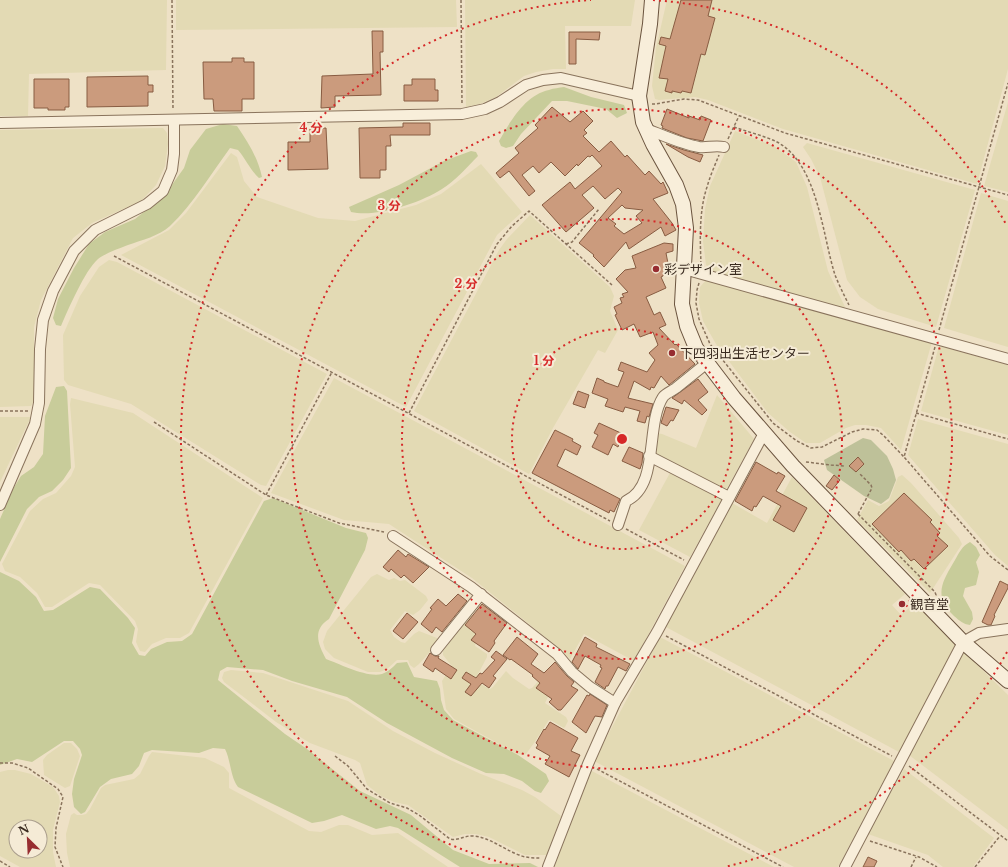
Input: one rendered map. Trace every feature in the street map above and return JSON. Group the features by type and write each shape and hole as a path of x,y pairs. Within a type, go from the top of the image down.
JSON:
{"street":[{"path":"652,0 640,99 643,122 653,144 676,185 683,204 686,228 682,304 687,326 696,348 734,398 788,461 963,642 1008,680"},
{"path":"0,124 462,114 485,109 500,102 526,85 543,80 561,78 640,99"},
{"path":"0,505 35,424 39,403 40,350 43,320 53,291 74,252 95,230 147,204 163,191 172,170 174,154 174,121"},
{"path":"646,129 700,147 717,145 724,147"},
{"path":"684,269 1008,359"},
{"path":"618,525 626,501 633,498 641,489 647,471 658,409 664,396 707,363"},
{"path":"550,863 588,764 615,703 657,632 764,433"},
{"path":"649,456 729,497"},
{"path":"393,536 481,594 557,654 572,672 590,687 615,703"},
{"path":"436,650 481,594"},
{"path":"845,867 963,642 979,633 1008,629"}],"path":[{"path":"172,0 174,121"},
{"path":"461,0 462,114"},
{"path":"904,457 1008,83"},
{"path":"640,99 655,104 684,99 698,100 785,133 1008,196"},
{"path":"739,116 706,187 701,214 700,243 702,274 697,290 696,303 699,319 710,344 773,423 797,442 811,448 822,447 852,432 863,429 877,430 904,457 990,556 1008,570"},
{"path":"734,127 777,142 796,157 804,168 811,184 836,276 854,316"},
{"path":"566,244 572,242 599,209"},
{"path":"409,413 497,244 512,226 529,211 612,285"},
{"path":"114,256 693,565"},
{"path":"266,495 332,372"},
{"path":"0,411 38,411"},
{"path":"916,413 1008,439"},
{"path":"154,422 266,495 339,523 358,528 377,530 393,536"},
{"path":"788,461 845,466"},
{"path":"859,473 871,485 872,488 858,514 935,592 936,595 927,604"},
{"path":"657,632 901,760 1008,841"},
{"path":"335,756 348,766 367,789 390,803 407,808 419,815 450,839 456,840 466,836 473,836 490,840 520,855 550,863"},
{"path":"0,763 12,763 28,768 58,788 63,797 56,828 55,847 62,867"},
{"path":"588,764 782,867"},
{"path":"975,867 1001,835"},
{"path":"860,838 916,857 937,867"},
{"path":"911,867 916,857"},
{"path":"0,861 10,867"}],"shaded area":[{"path":"0,0 167,0 166,70 29,74 28,116 0,116"},
{"path":"176,0 456,0 457,27 176,30"},
{"path":"465,0 635,0 631,26 565,26 566,69 553,69 524,76 496,97 480,104 466,107"},
{"path":"667,0 1008,0 1008,69 977,184 783,129 708,100 695,97 655,99 652,86 656,48"},
{"path":"1008,102 1008,192 984,186"},
{"path":"163,128 167,133 168,144 165,166 156,185 141,201 92,223 73,238 41,300 34,327 34,401 31,406 0,407 0,130"},
{"path":"735,131 774,146 796,162 807,187 828,271 845,307 843,309 713,272 706,265 703,241 705,209 710,186"},
{"path":"807,143 975,190 936,327 878,309 860,297 847,280 820,177 803,147"},
{"path":"231,153 237,157 244,181 257,197 318,218 355,221 416,205 441,194 481,164 522,212 497,235 406,407 121,255 169,230 186,213"},
{"path":"981,193 1008,201 1008,347 944,328"},
{"path":"530,215 610,287 614,296 610,311 618,330 605,353 598,350 553,428 529,474 414,411 499,250 507,239"},
{"path":"109,260 117,262 327,374 266,486 261,485 131,404 68,385 64,380 63,335 80,296 99,267"},
{"path":"706,280 932,342 901,450 881,428 866,425 855,425 846,428 820,443 806,443 790,432 768,413 716,344 703,321 699,303 700,287"},
{"path":"939,346 1008,365 1008,435 921,411"},
{"path":"334,378 685,566 634,661 584,634 570,659 560,649 472,578 389,524 344,520 271,493"},
{"path":"717,395 754,439 727,488 720,489 654,453 657,433 696,448"},
{"path":"71,398 133,413 263,498 189,633 180,638 166,638 152,644 145,652 140,651 136,642 138,629 135,621 100,585 89,583 52,607 45,607 37,593 20,577 5,571 2,564 30,511 43,499 56,493 71,476 75,467 70,404"},
{"path":"0,417 31,417 0,482"},
{"path":"918,419 1008,444 1008,566 995,555 908,455"},
{"path":"671,471 722,499 690,557 639,530"},
{"path":"902,475 911,483 959,538 962,544 930,593 857,520 868,500 879,506 889,501 898,477"},
{"path":"792,477 905,594 892,605 901,615 915,603 957,645 899,752 664,626 732,503 767,523"},
{"path":"377,574 389,580 394,578 400,581 405,580 426,596 428,600 420,610 413,615 405,611 390,630 394,637 405,643 419,631 437,638 439,642 414,668 410,665 408,660 397,660 387,669 380,672 368,672 334,658 325,649 323,642 327,631 371,577"},
{"path":"470,615 480,620 475,646 487,654 487,657 476,678 477,682 490,689 506,671 529,689 532,688 544,675 554,684 545,703 566,717 568,721 564,728 549,720 526,754 517,754 454,719 446,709 442,681 451,665 443,655 443,651"},
{"path":"660,637 894,761 838,867 794,867 594,761"},
{"path":"963,651 1008,695 1008,830 909,755"},
{"path":"231,670 263,673 348,701 393,731 435,753 535,797 561,816 547,855 525,855 489,837 476,834 465,834 453,837 408,805 394,802 381,796 367,785 360,763 310,743 276,722 224,682 222,678 224,672"},
{"path":"64,743 71,743 77,749 80,756 70,786 65,788 44,775 43,760 47,755"},
{"path":"152,752 205,758 224,767 229,773 229,788 309,831 321,832 339,825 348,825 372,835 398,833 448,867 70,867 67,853 66,834 71,815 74,813 77,815 86,814 101,788 105,785 134,779 140,774"},
{"path":"904,769 994,838 973,867 943,867 928,855 868,834"},
{"path":"15,770 31,774 53,787 59,796 60,802 53,830 53,852 56,867 20,867 0,856 0,772"},
{"path":"590,770 774,867 553,867"}],"green space":[{"path":"564,87 591,97 624,105 627,113 617,118 606,109 567,101 552,101 521,134 513,146 506,148 501,146 499,141 513,118 526,103 540,93"},
{"path":"223,124 237,126 252,150 262,177 259,178 256,175 238,150 230,148 194,199 170,226 156,235 104,255 93,264 82,281 61,326 56,325 53,318 58,299 74,268 89,244 105,232 135,219 164,196 184,168 190,150 206,129"},
{"path":"471,151 476,152 478,156 452,182 433,194 410,204 385,211 373,213 351,212 349,207 399,185 444,161"},
{"path":"64,386 67,391 71,468 63,480 52,491 39,497 27,509 0,562 0,519 13,489 21,476 34,467 43,454 45,416 56,387"},
{"path":"863,438 871,440 887,456 896,480 889,498 881,504 864,496 827,470 824,460"},
{"path":"273,498 346,528 366,533 368,538 365,550 329,619 320,628 318,633 319,643 326,659 361,672 376,675 386,672 397,663 407,662 414,677 437,681 444,710 453,720 518,755 546,774 549,781 541,793 535,791 522,781 504,774 486,773 452,758 387,723 347,697 292,681 263,670 227,667 220,671 218,680 285,734 307,749 360,791 411,815 453,850 489,864 530,863 538,867 460,867 398,828 390,826 376,829 342,815 312,823 238,787 233,778 225,749 213,748 199,753 152,750 144,753 139,766 132,774 111,779 100,787 85,812 81,814 74,807 72,794 74,779 82,755 80,749 73,741 64,741 32,762 17,759 0,765 0,572 19,581 36,597 44,611 53,610 90,587 100,589 128,618 135,628 132,643 139,655 145,656 151,649 167,642 182,641 192,634 264,501"},
{"path":"970,542 976,547 980,555 976,562 979,572 976,585 965,588 963,596 972,612 973,619 970,625 960,621 947,609 943,602 942,589 946,575 961,550"}],"building":[{"path":"681,0 712,0 708,16 715,18 705,55 701,54 691,93 672,91 672,93 665,91 668,79 659,78 666,46 659,44 661,37 670,39"},
{"path":"372,31 383,31 383,52 380,52 381,95 335,96 335,107 321,108 322,76 373,74"},
{"path":"569,32 600,32 599,40 576,39 576,64 569,64"},
{"path":"232,58 244,58 244,62 254,62 254,99 242,99 242,111 214,111 213,99 204,99 203,62 232,62"},
{"path":"148,76 148,85 153,85 153,92 148,92 148,106 87,107 87,77"},
{"path":"34,79 69,79 69,107 65,107 65,110 34,108"},
{"path":"412,79 435,79 435,90 438,90 438,101 404,101 404,85 412,85"},
{"path":"552,107 570,122 583,111 593,121 584,130 587,133 583,136 599,152 611,141 625,157 627,155 645,175 649,171 661,184 663,182 668,193 653,199 676,230 665,236 661,227 629,249 626,242 604,267 593,256 594,255 579,243 622,192 618,188 605,199 593,186 582,195 594,208 566,232 542,205 570,182 575,189 602,166 592,155 590,157 588,156 578,166 577,164 565,176 551,162 539,173 533,166 522,175 535,191 529,196 509,171 500,178 496,173 519,153 515,148 538,128 535,125","holes":["622,205 625,208 643,210 636,216 642,223 624,234 614,226 616,224 608,218"]},
{"path":"667,109 689,118 689,116 700,120 701,116 711,120 703,141 687,138 662,128 663,126 661,125"},
{"path":"403,123 430,123 430,135 390,135 391,146 386,146 386,170 380,170 380,178 360,178 359,128 403,127"},
{"path":"326,128 328,169 288,170 288,142 310,142 310,129"},
{"path":"666,144 684,150 703,155 700,162"},
{"path":"664,243 673,244 673,251 666,253 670,274 663,275 661,277 666,288 646,297 654,315 660,312 666,325 659,328 695,364 669,385 661,376 654,388 651,387 650,390 634,381 628,398 653,404 649,417 647,416 645,423 637,421 640,411 625,407 623,412 605,406 608,399 592,393 597,378 618,387 624,372 618,370 621,362 647,372 655,360 649,353 658,345 653,332 640,337 634,324 622,330 615,315 617,314 614,307 622,303 620,298 624,297 622,294 628,292 616,279 625,270 636,268 632,256"},
{"path":"698,379 708,392 698,400 707,410 702,415 684,400 682,404 672,398"},
{"path":"578,391 589,395 585,408 573,404"},
{"path":"666,407 679,410 673,421 671,420 667,426 661,423"},
{"path":"599,423 623,434 618,447 613,444 608,455 592,447 598,435 594,433"},
{"path":"555,430 573,439 572,441 581,446 577,455 565,449 557,466 620,499 614,512 610,510 609,513 532,473"},
{"path":"629,447 643,453 640,469 622,461"},
{"path":"858,457 864,464 856,472 849,466"},
{"path":"756,462 777,474 778,472 785,476 776,491 807,508 794,532 773,520 781,506 763,496 756,507 754,506 752,511 735,501"},
{"path":"834,475 840,480 832,490 826,486"},
{"path":"904,493 932,520 930,522 940,533 937,536 948,546 924,569 914,559 911,561 901,550 899,552 872,524"},
{"path":"398,550 406,557 408,554 429,567 413,583 404,575 401,578 391,569 389,572 383,567"},
{"path":"1000,581 1008,585 1008,588 994,615 995,616 991,625 988,625 982,622"},
{"path":"458,594 467,601 442,632 436,627 432,633 421,624 432,609 430,608 438,599 446,606"},
{"path":"482,604 507,623 494,641 495,643 489,652 471,640 476,634 465,625"},
{"path":"407,613 418,622 403,639 393,631"},
{"path":"517,637 538,654 531,664 544,673 555,662 574,682 571,686 578,690 561,710 558,710 549,702 552,699 536,688 540,683 532,676 533,675 503,655"},
{"path":"585,637 597,644 596,647 630,664 626,671 618,667 605,689 595,682 602,668 600,667 601,665 585,656 578,669 572,662"},
{"path":"496,651 507,659 493,676 496,678 489,688 482,683 471,696 465,692 471,684 462,678 466,672 476,678 480,673 482,674 495,660 491,657"},
{"path":"430,653 435,656 439,656 438,658 457,670 451,679 435,668 433,672 423,665"},
{"path":"590,694 607,705 602,717 595,716 586,733 572,722 587,695 589,696"},
{"path":"550,722 578,738 571,751 580,755 569,777 545,764 550,756 536,748 538,745 536,743"},
{"path":"868,857 877,861 874,867 863,867"}],"place":[{"name":"彩デザイン室","path":"656,269"},
{"name":"下四羽出生活センター","path":"672,353"},
{"name":"観音堂","path":"902,604"}]}
